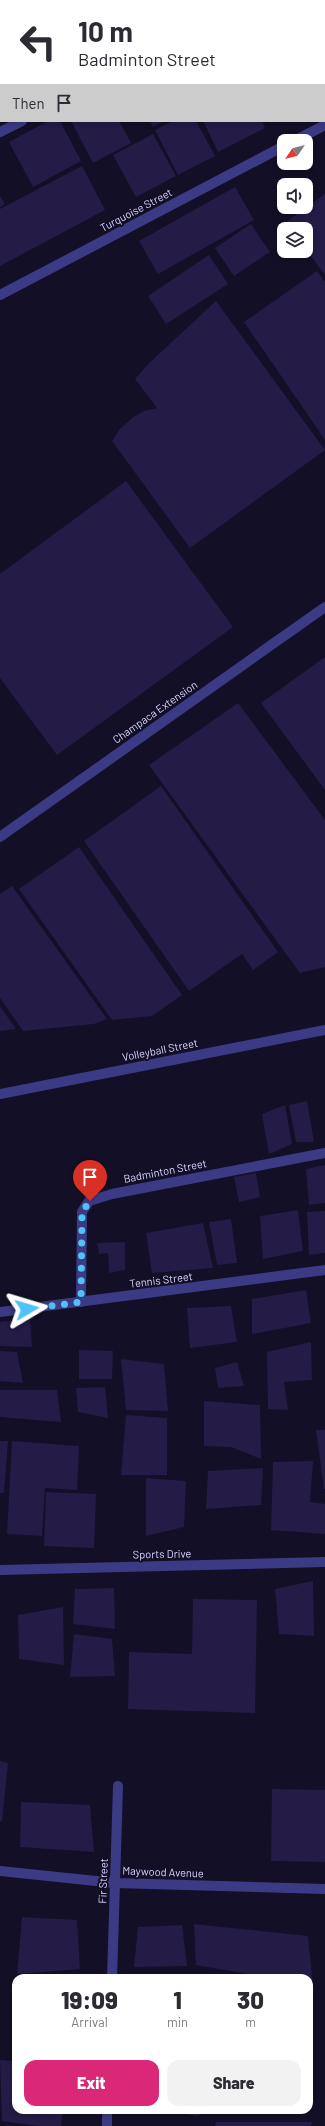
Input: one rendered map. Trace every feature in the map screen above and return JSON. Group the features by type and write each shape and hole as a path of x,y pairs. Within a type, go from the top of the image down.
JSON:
{"street":[{"path":"0,132 20,122"},
{"path":"308,134 325,125"},
{"name":"Turquoise Street","path":"0,295 277,150"},
{"name":"Champaca Extension","path":"0,837 325,606"},
{"name":"Volleyball Street","path":"0,1094 325,1030"},
{"name":"Badminton Street","path":"81,1302 82,1212 90,1201 112,1194 325,1153"},
{"name":"Tennis Street","path":"0,1312 325,1270"},
{"name":"Sports Drive","path":"0,1570 325,1562"},
{"name":"Fir Street","path":"112,1974 118,1786"},
{"name":"Maywood Avenue","path":"0,1871 115,1883 325,1889"},
{"path":"107,2114 107,2126"}],"building":[{"path":"46,122 61,122 81,161 33,187 9,142"},
{"path":"72,122 120,122 131,143 93,163"},
{"path":"150,122 162,122 153,127"},
{"path":"171,122 197,122 215,156 178,175 155,130"},
{"path":"203,122 262,122 265,128 218,152"},
{"path":"153,134 176,176 136,197 113,155"},
{"path":"82,166 105,210 0,266 0,209"},
{"path":"235,187 254,220 158,274 139,241"},
{"path":"325,194 325,275 313,258 313,222 286,222 297,214 313,214 313,203"},
{"path":"0,196 5,204 0,207"},
{"path":"251,224 270,252 234,276 215,248"},
{"path":"209,255 228,284 166,324 148,296"},
{"path":"317,271 325,282 325,440 244,322"},
{"path":"216,301 325,450 190,548 112,441 119,430 132,418 144,411 157,408 135,379 148,364"},
{"path":"126,481 233,627 57,755 0,678 0,574"},
{"path":"325,657 325,790 261,703"},
{"path":"238,703 325,820 325,967 300,973 149,765"},
{"path":"161,786 278,952 253,970 242,954 189,991 84,841"},
{"path":"79,847 182,995 152,1016 112,1020 19,889"},
{"path":"12,886 107,1019 94,1024 23,1031 0,998 0,894"},
{"path":"0,1006 16,1029 0,1031"},
{"path":"307,1101 314,1142 296,1142 289,1105"},
{"path":"285,1105 292,1144 269,1154 262,1114"},
{"path":"325,1165 325,1203 309,1205 306,1169"},
{"path":"256,1173 260,1197 239,1202 234,1177"},
{"path":"298,1210 303,1251 263,1259 260,1216"},
{"path":"325,1211 325,1253 309,1255 307,1212"},
{"path":"231,1219 237,1263 217,1265 209,1222"},
{"path":"203,1223 213,1268 152,1273 146,1233"},
{"path":"125,1242 125,1270 109,1273 108,1253 99,1254 97,1243"},
{"path":"306,1290 311,1323 252,1334 252,1299"},
{"path":"231,1306 237,1342 190,1348 187,1308"},
{"path":"30,1319 32,1347 0,1346 0,1322"},
{"path":"311,1342 312,1380 284,1382 288,1410 268,1409 267,1352"},
{"path":"79,1350 113,1351 112,1379 79,1379"},
{"path":"0,1351 17,1352 23,1383 0,1381"},
{"path":"121,1359 164,1364 168,1411 126,1410"},
{"path":"237,1362 244,1386 218,1388 215,1368"},
{"path":"105,1387 108,1418 78,1412 76,1388"},
{"path":"0,1390 57,1390 61,1422 0,1417"},
{"path":"204,1401 260,1405 261,1459 231,1447 204,1446"},
{"path":"126,1415 167,1418 167,1475 121,1475"},
{"path":"316,1430 325,1430 325,1489 324,1489"},
{"path":"0,1441 8,1441 4,1493 0,1493"},
{"path":"12,1441 79,1446 77,1490 45,1488 42,1536 7,1534"},
{"path":"313,1461 310,1502 325,1504 325,1534 271,1530 273,1462"},
{"path":"263,1468 261,1505 206,1509 208,1471"},
{"path":"146,1478 186,1481 184,1527 146,1536"},
{"path":"46,1492 96,1494 94,1548 44,1546"},
{"path":"313,1581 314,1636 279,1634 275,1589"},
{"path":"114,1588 115,1629 73,1624 75,1589"},
{"path":"193,1599 257,1600 255,1713 128,1709 129,1652 192,1654"},
{"path":"63,1607 64,1665 19,1659 18,1615"},
{"path":"74,1634 112,1639 115,1676 70,1677"},
{"path":"0,1761 8,1763 2,1821 0,1821"},
{"path":"272,1789 325,1790 325,1862 271,1861"},
{"path":"21,1802 90,1805 94,1852 20,1847"},
{"path":"22,1917 77,1920 80,1969 17,1974"},
{"path":"194,1924 308,1936 312,1974 249,1974 196,1965"},
{"path":"182,1925 187,1966 134,1967 138,1927"},
{"path":"0,2060 12,2061 12,2114 62,2114 61,2126 38,2126 2,2121"},
{"path":"185,2114 199,2114 199,2116"},
{"path":"216,2122 312,2122 311,2126 215,2126"}],"route":[{"path":"27,1309 81,1302 82,1212 90,1201"}]}
